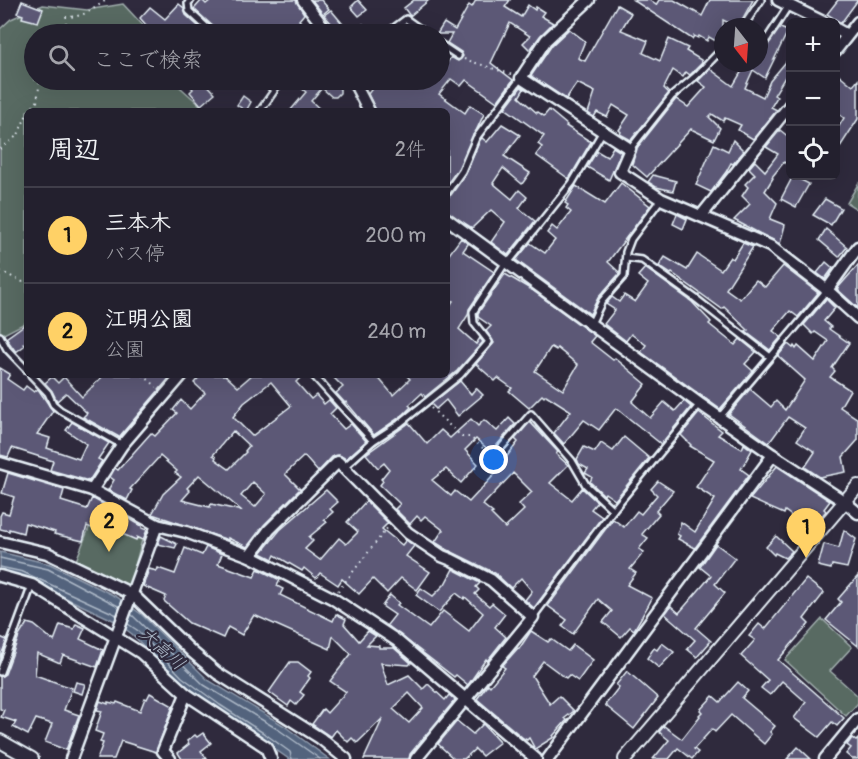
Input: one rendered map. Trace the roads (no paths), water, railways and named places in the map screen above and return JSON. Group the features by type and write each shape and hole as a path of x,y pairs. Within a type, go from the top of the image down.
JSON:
{"street":[{"path":"303,0 321,24"},
{"path":"589,0 546,40 521,78 630,149 620,172 661,199 770,246 827,290 858,318"},
{"path":"777,0 815,18"},
{"path":"840,45 858,22"},
{"path":"840,31 847,35"},
{"path":"358,90 367,108"},
{"path":"701,216 786,110"},
{"path":"450,221 700,404 858,513"},
{"path":"827,290 858,247"},
{"path":"92,490 122,445 179,378"},
{"path":"548,759 774,455"},
{"path":"250,556 269,530 338,462 408,533 442,556 491,580 533,617 416,759"},
{"path":"0,463 92,490 158,525 186,532 250,556 332,598 396,640 537,759"},
{"path":"625,759 858,486"},
{"path":"71,759 158,525"},
{"path":"0,542 47,553 131,598 217,673 320,738 346,759"},
{"path":"0,576 32,585 117,633 186,694 266,747 271,759"},
{"path":"170,759 163,751 186,694"},
{"path":"825,759 858,719"},
{"path":"0,741 32,759"}],"lane":[{"path":"191,0 188,3 189,11 203,24"},
{"path":"749,18 761,0"},
{"path":"768,37 789,5"},
{"path":"399,24 406,19 413,24"},
{"path":"450,51 458,57"},
{"path":"630,149 672,96 714,57"},
{"path":"450,188 462,171 476,138 521,78"},
{"path":"262,108 273,90"},
{"path":"344,466 373,441 426,404 460,375 489,342 474,323 473,312 507,263 568,188 603,131"},
{"path":"591,324 602,302 624,276 626,252 632,239 661,199"},
{"path":"626,258 642,260 769,356"},
{"path":"720,417 769,356 827,290"},
{"path":"0,336 7,349 24,367"},
{"path":"34,378 60,410 122,445"},
{"path":"316,378 373,441"},
{"path":"533,617 613,510 700,404"},
{"path":"493,457 531,414 572,461 586,485 613,510"},
{"path":"0,672 32,585"}],"water":[{"name":"大高川","path":"0,552 50,564 117,597 141,614 208,680 283,725 329,759 289,759 178,682 132,634 113,620 21,577 0,573"}],"place":[{"name":"江明公園","path":"109,552"},
{"name":"三本木","path":"806,558"}]}
